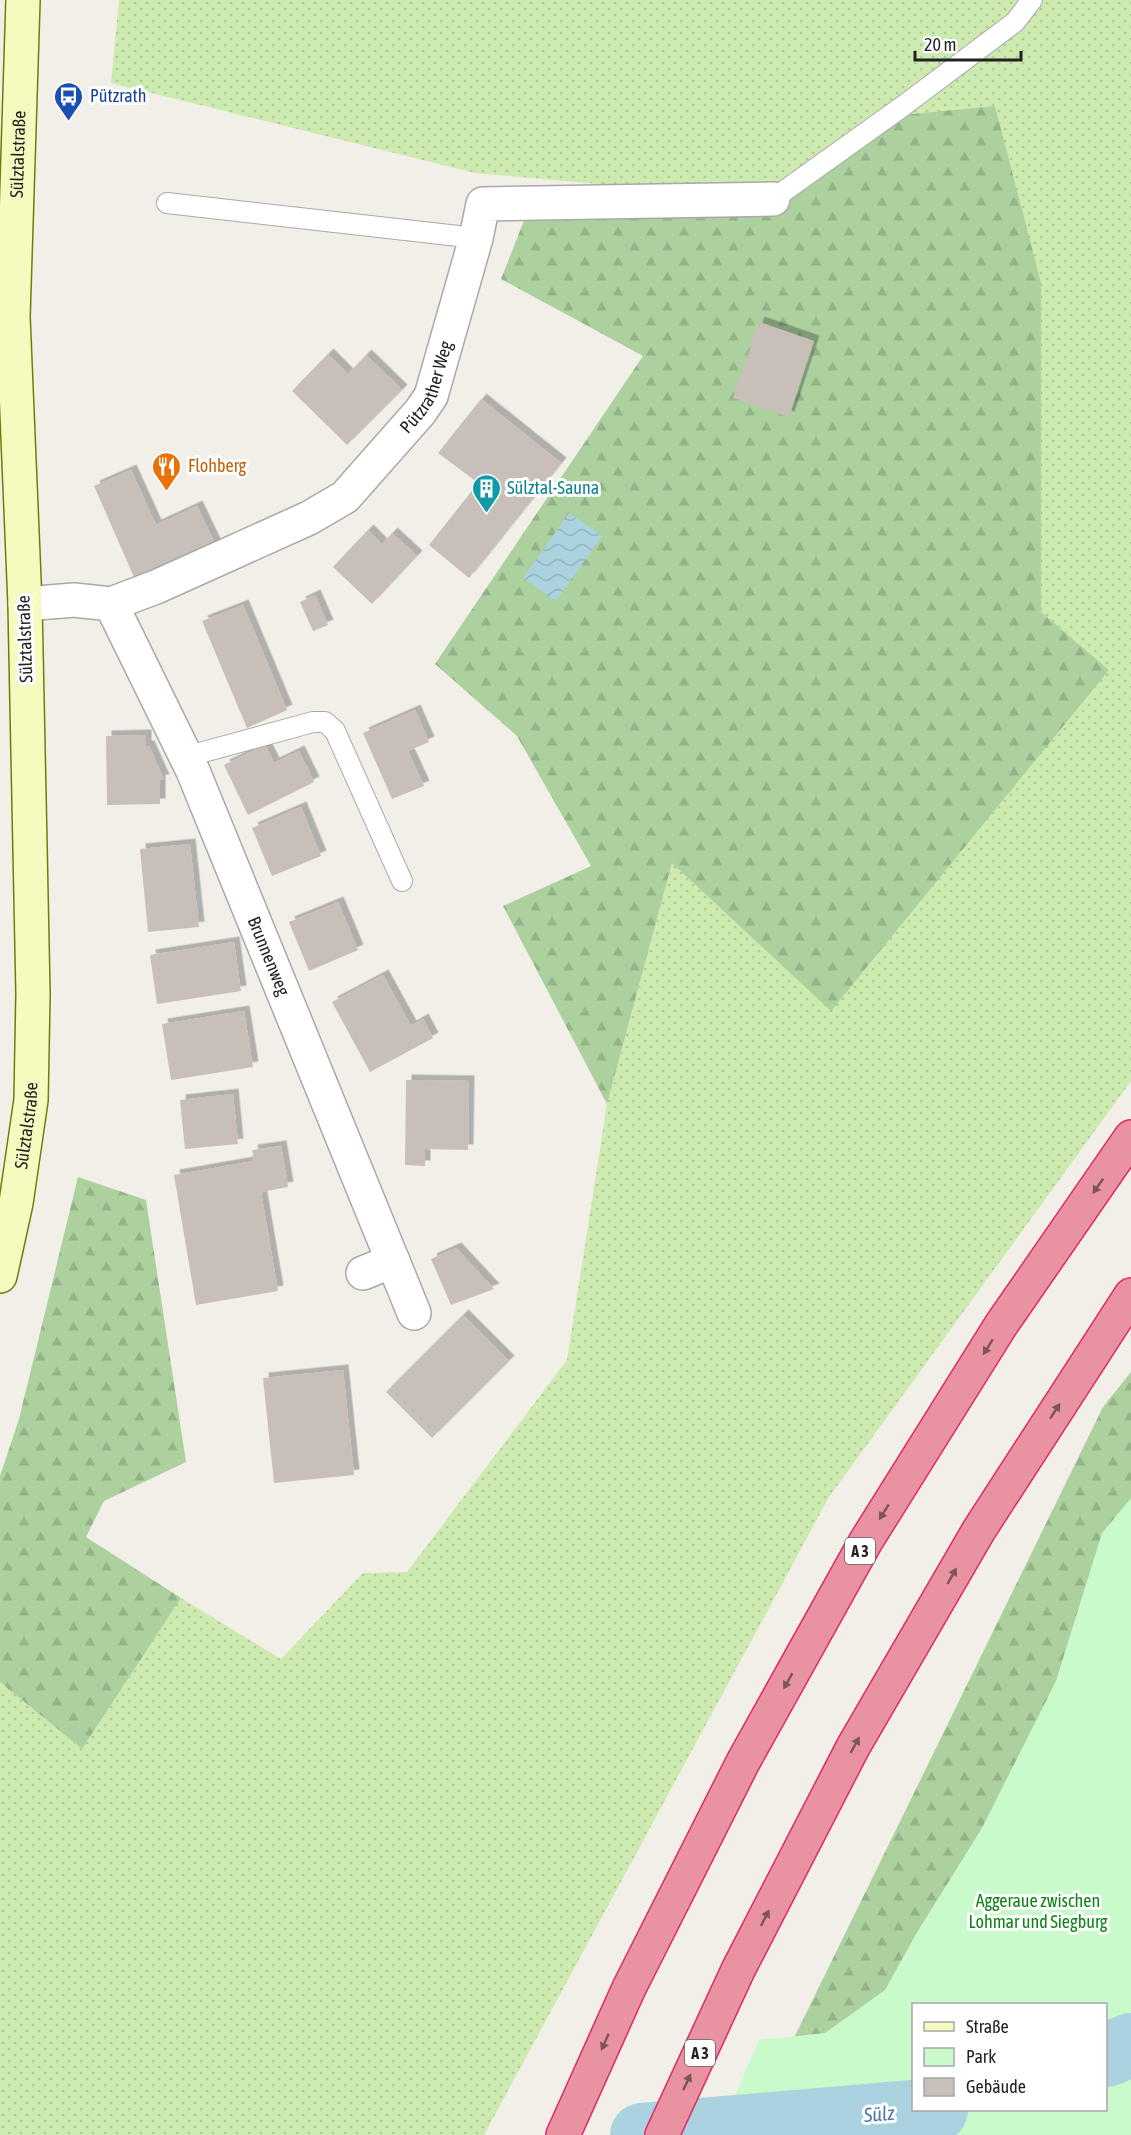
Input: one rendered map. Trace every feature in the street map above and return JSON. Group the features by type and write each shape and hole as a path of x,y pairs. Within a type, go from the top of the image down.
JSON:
{"highway":[{"name":"A 3","path":"563,2135 629,1988 743,1762 866,1541 1001,1326 1131,1137"},
{"name":"A 3","path":"662,2135 738,1970 854,1748 979,1530 1131,1295"}],"main road":[{"name":"Sülztalstraße","path":"0,1276 16,1203 31,1100 33,994 12,604 13,317 23,0"}],"street":[{"name":"Pützrather Weg","path":"12,604 74,600 111,604 156,587 309,518 345,497 420,412 430,396 476,238 483,204 773,199"},
{"name":"Brunnenweg","path":"111,604 192,771 414,1313"},
{"path":"363,1273 393,1261"}],"lane":[{"path":"773,199 1015,22 1032,0"},
{"path":"167,203 476,238"},
{"path":"185,757 313,722 325,722 335,731 402,881"}],"green space":[{"path":"119,0 1131,0 1131,1081 829,1497 484,2135 0,2135 0,1682 82,1749 181,1598 281,1659 363,1573 407,1572 567,1360 607,1104 672,863 1109,670 1041,613 1041,283 773,199 475,173 111,83"},
{"path":"995,106 1041,283 1041,612 1109,670 831,1011 672,863 607,1104 503,906 591,866 517,736 435,664 643,356 501,279 529,208 773,199 901,115"},
{"path":"78,1177 146,1200 186,1462 104,1501 86,1537 181,1598 82,1749 0,1682 0,1476 19,1419"},
{"name":"Aggeraue zwischen Lohmar und Siegburg","path":"1131,1372 1131,2135 759,2135 793,2040 1103,1407"},
{"name":"Aggeraue zwischen Lohmar und Siegburg","path":"1131,1498 1131,2135 718,2135 759,2040 825,2033 885,1990 916,1934 982,1828 1056,1681 1102,1533"}],"water":[{"path":"569,513 602,536 556,601 523,578"}],"building":[{"path":"759,322 814,341 789,417 733,398"},
{"path":"328,354 348,374 366,355 402,390 347,445 292,391"},
{"name":"Sülztal-Sauna","path":"481,399 561,463 469,578 429,545 478,483 438,453"},
{"name":"Flohberg","path":"131,470 156,525 197,506 217,548 137,584 94,486"},
{"path":"368,530 382,544 392,533 417,556 372,604 333,567"},
{"path":"315,595 328,625 313,631 300,602"},
{"path":"243,605 287,710 247,728 202,621"},
{"path":"415,710 429,742 408,751 424,786 392,799 363,733"},
{"path":"146,735 146,746 149,746 164,780 160,780 160,804 107,805 106,736"},
{"path":"265,745 274,763 299,751 314,782 248,815 224,765"},
{"path":"301,807 321,856 272,876 252,828"},
{"path":"190,844 199,927 148,932 140,849"},
{"path":"338,902 358,950 309,971 289,922"},
{"path":"234,942 241,991 157,1004 150,955"},
{"path":"383,975 411,1026 423,1019 433,1038 370,1072 332,1002"},
{"path":"244,1011 253,1067 171,1080 162,1024"},
{"path":"406,1080 469,1081 468,1150 425,1149 425,1166 405,1165"},
{"path":"233,1094 238,1144 185,1149 180,1100"},
{"path":"281,1146 288,1187 261,1192 278,1291 196,1305 174,1175 254,1161 252,1150"},
{"path":"456,1248 494,1289 451,1305 431,1259"},
{"path":"463,1315 509,1361 432,1438 386,1392"},
{"path":"343,1370 354,1475 274,1483 263,1378"}],"waterway":[{"name":"Sülz","path":"1107,2055 1131,2045"},
{"name":"Sülz","path":"642,2135 924,2111"}],"place":[{"name":"Pützrath","path":"69,122"},
{"name":"Flohberg","path":"167,492"},
{"name":"Sülztal-Sauna","path":"486,514"}]}
